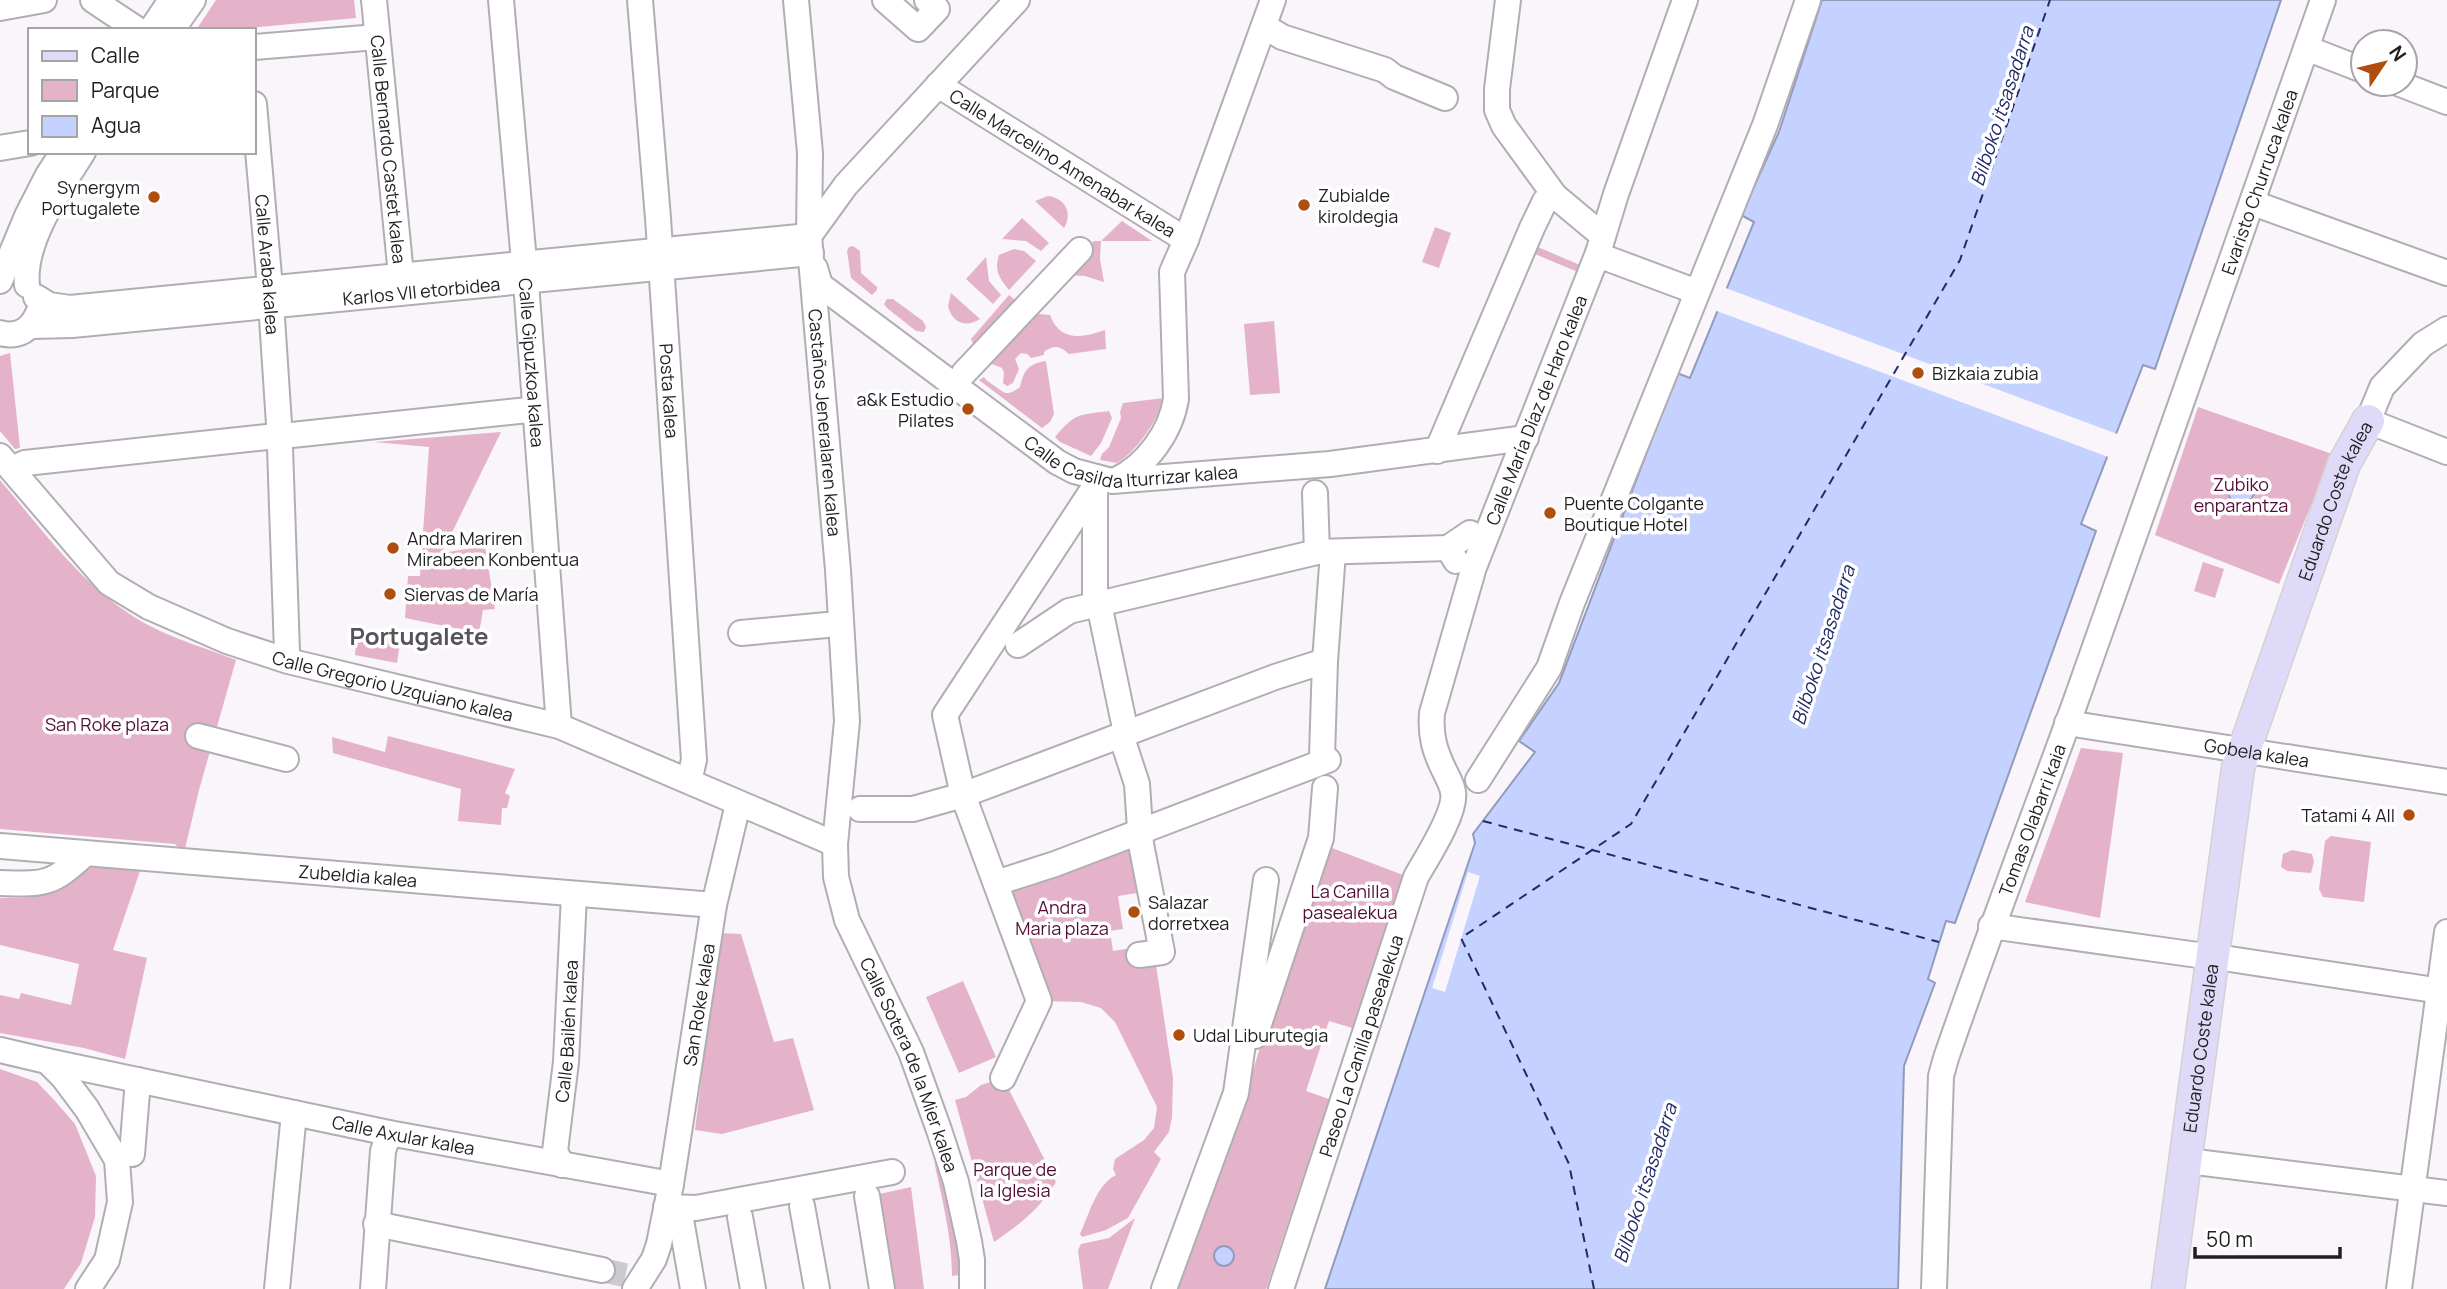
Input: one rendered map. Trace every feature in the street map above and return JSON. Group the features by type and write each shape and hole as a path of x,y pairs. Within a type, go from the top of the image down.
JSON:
{"main road":[{"name":"Eduardo Coste kalea","path":"2168,1289 2248,751 2273,633 2344,464 2368,421"},
{"name":"Eduardo Coste kalea","path":"2248,751 2355,469 2368,421"},
{"name":"Eduardo Coste kalea","path":"2181,1289 2217,957"}],"street":[{"path":"0,8 44,0"},
{"path":"93,0 135,28"},
{"path":"152,28 171,0"},
{"path":"173,28 193,0"},
{"name":"Calle Bernardo Castet kalea","path":"374,0 395,285"},
{"name":"Calle Gipuzkoa kalea","path":"501,0 559,726"},
{"name":"Posta kalea","path":"640,0 694,760 689,781"},
{"name":"Castaños Jeneralaren kalea","path":"796,0 810,153 810,245 847,721 835,844"},
{"path":"885,0 918,29 937,9 927,0"},
{"path":"810,245 846,185 1017,0"},
{"path":"1003,1078 1039,1001 963,795 945,715 1103,484 1131,473 1163,435 1174,412 1177,399 1172,272 1273,0"},
{"path":"1508,0 1497,89 1497,110 1504,126 1555,196 1601,244 1606,258 1697,292"},
{"name":"Calle María Díaz de Haro kalea","path":"1459,559 1526,438 1601,244 1685,0"},
{"path":"1478,780 1549,668 1572,603 1765,125 1808,0"},
{"name":"Evaristo Churruca kalea","path":"2193,365 2253,203 2323,0"},
{"path":"1264,26 1282,37 1385,70 1394,77 1446,99"},
{"path":"256,47 377,37"},
{"path":"2306,48 2349,65"},
{"name":"Calle Marcelino Amenabar kalea","path":"938,85 1186,240"},
{"path":"2419,91 2447,102"},
{"name":"Calle Araba kalea","path":"256,127 271,297 287,652"},
{"path":"0,148 28,143"},
{"path":"810,153 816,169 846,185"},
{"path":"0,281 27,216 62,154"},
{"path":"31,326 38,313 25,273 28,260 57,194 82,154"},
{"path":"1437,451 1532,228 1545,201 1555,196"},
{"path":"2253,203 2447,273"},
{"name":"Karlos VII etorbidea","path":"3,335 20,333 31,326 72,325 271,297 810,245"},
{"name":"Calle Casilda Iturrizar kalea","path":"810,245 820,285 1057,462 1103,484 1329,464 1526,438"},
{"path":"964,373 1080,250"},
{"name":"Karlos VII etorbidea","path":"0,281 18,281 49,305 70,307 271,297"},
{"path":"2447,329 2423,344 2382,387 2368,421 2447,452"},
{"name":"Tomas Olabarri kaia","path":"1934,1289 1941,1076 2193,365"},
{"path":"6,463 528,410"},
{"name":"Calle Gregorio Uzquiano kalea","path":"6,463 109,583 149,607 228,641 288,661 559,726 835,844"},
{"path":"1103,484 1097,605 1137,783 1150,953"},
{"path":"996,883 1139,832 1325,758 1325,552 1315,493"},
{"path":"1018,645 1069,611 1325,552 1459,559 1470,533"},
{"name":"Paseo La Canilla pasealekua","path":"1281,1289 1416,877 1443,828 1454,800 1453,791 1436,754 1432,737 1432,713 1459,559"},
{"path":"741,633 827,625"},
{"path":"860,809 913,809 963,795 1275,677 1325,661"},
{"name":"Gobela kalea","path":"2067,723 2447,782"},
{"path":"198,736 286,760"},
{"path":"1164,1289 1236,1093 1321,838 1325,788"},
{"name":"San Roke kalea","path":"672,1200 714,905 738,804"},
{"name":"Calle Sotera de la Mier kalea","path":"835,844 835,877 847,920 911,1052 956,1182 972,1260 972,1289"},
{"name":"Zubeldia kalea","path":"0,846 714,905"},
{"path":"0,883 49,882 62,875 84,855"},
{"path":"1236,1093 1266,880"},
{"name":"Calle Bailén kalea","path":"562,1164 555,1151 566,1062 574,895"},
{"path":"1992,926 2444,992"},
{"path":"2399,1289 2412,1188 2444,992 2447,932"},
{"name":"Calle Axular kalea","path":"0,1050 388,1133 562,1164 696,1208 892,1172"},
{"path":"47,1060 87,1109 117,1160 120,1202 107,1260 88,1289"},
{"path":"132,1154 138,1080"},
{"path":"277,1289 294,1113"},
{"path":"373,1289 383,1151 388,1133"},
{"path":"2196,1162 2447,1193"},
{"path":"867,1196 882,1289"},
{"path":"636,1282 654,1259 672,1200"},
{"path":"672,1200 693,1289"},
{"path":"802,1206 817,1289"},
{"path":"740,1217 753,1289"},
{"path":"376,1224 602,1270"}],"green space":[{"path":"216,0 354,0 356,18 248,28 197,28"},
{"path":"1048,196 1059,200 1066,207 1068,217 1064,228 1035,201"},
{"path":"1022,218 1049,243 1041,251 1026,241 1002,239"},
{"path":"1122,221 1152,241 1101,241"},
{"path":"1435,227 1451,233 1439,268 1422,262"},
{"path":"1094,241 1101,241 1100,259 1104,282 1085,276 1063,275"},
{"path":"1533,245 1580,265 1578,272 1530,252"},
{"path":"853,246 860,251 861,273 877,287 872,295 851,278 847,251"},
{"path":"1014,249 1024,251 1036,261 1009,290 998,274 997,265 999,255"},
{"path":"986,257 989,281 1001,295 993,304 966,279"},
{"path":"951,293 980,319 970,323 956,320 948,306"},
{"path":"1009,295 1021,305 974,346 971,339"},
{"path":"887,299 893,299 923,321 926,327 924,332 916,331 887,308 884,304"},
{"path":"1029,313 1050,315 1060,330 1073,336 1105,330 1106,349 1069,354 1054,347 1044,352 1044,355 1031,358 1021,353 1015,359 1019,369 1013,383 1007,386 1003,383 1002,368 992,364 984,371 982,365"},
{"path":"1274,321 1280,393 1250,395 1244,324"},
{"path":"10,353 20,448 15,449 0,431 0,356"},
{"path":"1046,361 1054,414 1050,422 1042,428 979,380 984,377 1008,393 1020,387 1028,369"},
{"path":"1164,398 1152,425 1132,451 1117,463 1100,460 1109,447 1121,418 1123,403"},
{"name":"Zubiko enparantza","path":"2198,407 2332,454 2279,584 2155,535"},
{"path":"1109,411 1112,418 1101,443 1091,456 1055,437 1073,419 1090,413"},
{"path":"501,432 442,553 485,546 495,609 483,610 479,633 405,618 408,576 420,576 429,447 374,442"},
{"name":"San Roke plaza","path":"0,480 68,560 106,597 160,631 236,660 184,853 175,844 0,829"},
{"path":"2203,562 2224,569 2215,598 2194,591"},
{"path":"357,632 401,636 397,663 355,655"},
{"path":"388,736 515,769 505,793 510,796 507,808 502,808 501,825 458,821 461,789 333,753 332,737 385,752"},
{"path":"2081,748 2123,753 2100,918 2025,902"},
{"path":"2331,836 2371,842 2364,902 2323,897 2319,889 2325,841"},
{"name":"Andra Maria plaza","path":"1132,842 1144,892 1118,896 1123,929 1110,931 1113,951 1153,945 1173,1078 1172,1117 1169,1132 1154,1152 1161,1159 1128,1218 1106,1230 1082,1237 1080,1234 1098,1193 1116,1175 1113,1169 1115,1159 1144,1140 1154,1128 1157,1107 1115,1022 1101,1008 1081,1002 1039,1001 998,887"},
{"name":"La Canilla pasealekua","path":"1324,845 1403,875 1352,1028 1329,1021 1306,1091 1329,1099 1266,1289 1175,1289 1247,1089"},
{"path":"2292,850 2312,854 2314,862 2311,873 2287,871 2281,867 2283,854"},
{"path":"91,867 140,871 113,950 147,958 125,1059 84,1048 0,1033 0,995 19,999 21,993 71,1005 79,964 0,945 0,898 49,894 68,885"},
{"path":"719,933 741,934 774,1042 793,1038 814,1110 722,1134 695,1130"},
{"path":"963,981 996,1057 959,1073 926,997"},
{"path":"0,1069 37,1082 55,1101 75,1124 96,1176 95,1217 81,1263 64,1289 0,1289"},
{"name":"Parque de la Iglesia","path":"1003,1078 1056,1182 1044,1200 1029,1215 994,1242 955,1100 966,1097 981,1085"},
{"path":"934,1161 952,1217 960,1275 952,1276 948,1232"},
{"path":"911,1187 924,1289 890,1289 875,1195"},
{"path":"1135,1218 1108,1289 1083,1289 1078,1250 1081,1244 1109,1238"}],"water":[{"name":"Bilboko itsasadarra","path":"1822,0 2281,0 2155,369 2143,365 2081,524 2096,531 1955,923 1946,921 1928,979 1935,983 1904,1066 1898,1289 1325,1289 1475,843 1473,834 1535,752 1519,741 1559,683 1677,373 1690,378 1754,222 1741,215 1779,132"},
{"path":"2241,478 2250,482 2254,491 2250,500 2241,504 2232,500 2228,491 2232,482"},
{"path":"1220,1246 1228,1246 1234,1256 1228,1266 1220,1266 1214,1260 1214,1252"}],"pier":[{"name":"Bizkaia zubia","path":"1723,287 2120,435 2111,458 1714,310"},
{"path":"1468,872 1480,876 1445,992 1432,988"}],"ferry route":[{"path":"1594,1289 1569,1164 1461,938 1631,824 1960,260 2050,0"},
{"path":"1483,821 1939,942"}],"tunnel":[{"path":"602,1270 633,1277"}],"place":[{"name":"Synergym Portugalete","path":"154,197"},
{"name":"Zubialde kiroldegia","path":"1304,205"},
{"name":"Bizkaia zubia","path":"1918,373"},
{"name":"a&k Estudio Pilates","path":"968,409"},
{"name":"Puente Colgante Boutique Hotel","path":"1550,513"},
{"name":"Andra Mariren Mirabeen Konbentua","path":"393,548"},
{"name":"Siervas de María","path":"390,594"},
{"name":"Tatami 4 All","path":"2409,815"},
{"name":"Salazar dorretxea","path":"1134,912"},
{"name":"Udal Liburutegia","path":"1179,1035"}],"district":[{"name":"Portugalete","path":"419,635"}]}
